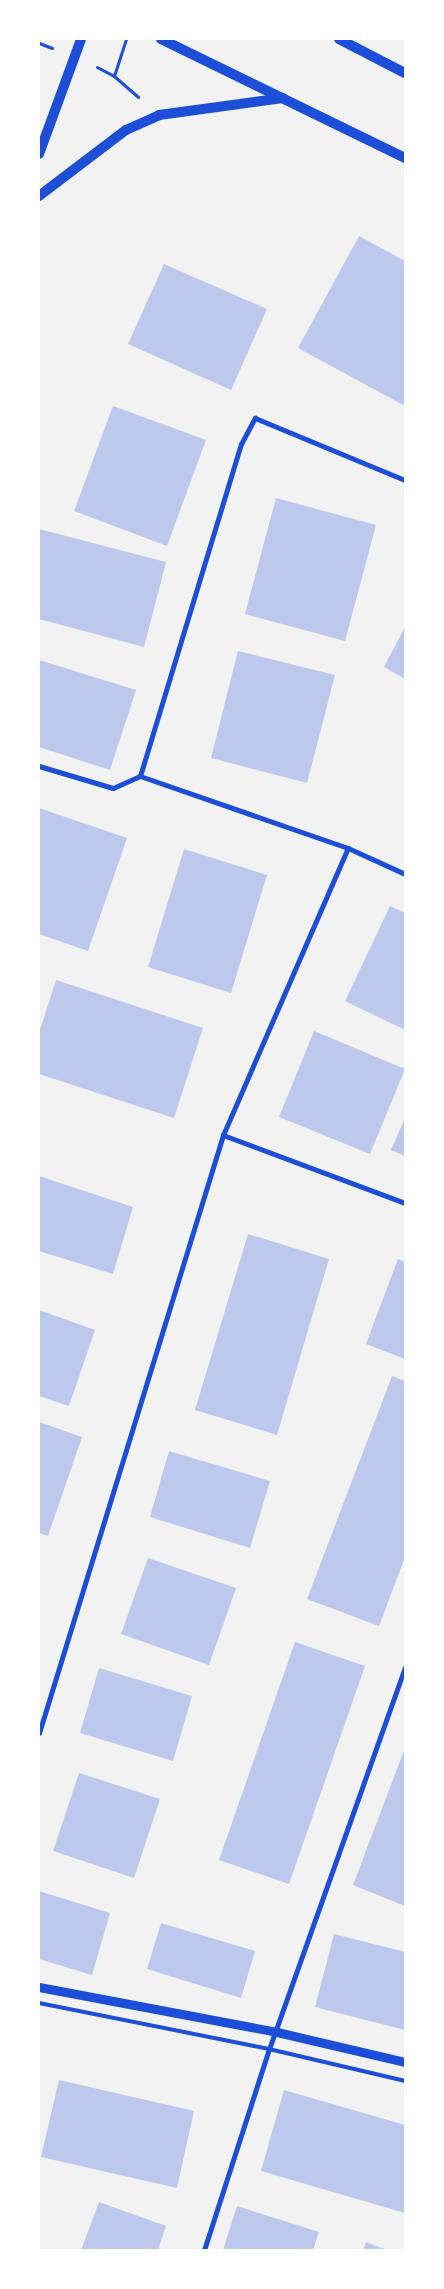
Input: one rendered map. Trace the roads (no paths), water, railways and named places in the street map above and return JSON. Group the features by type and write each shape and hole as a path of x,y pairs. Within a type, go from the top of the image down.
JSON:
{"main road":[{"path":"39,154 81,39"},
{"path":"161,39 405,158"},
{"path":"339,39 405,73"},
{"path":"39,196 126,130 159,115 283,98"}],"street":[{"path":"140,776 241,444 255,418 405,480"},
{"path":"39,766 113,788 140,776 348,848 405,874"},
{"path":"39,1733 223,1135 348,848"},
{"path":"223,1135 405,1203"},
{"path":"204,2250 269,2049 277,2032 405,1667"},
{"path":"39,1987 277,2032 405,2062"}],"lane":[{"path":"39,2003 269,2049 405,2081"}]}
